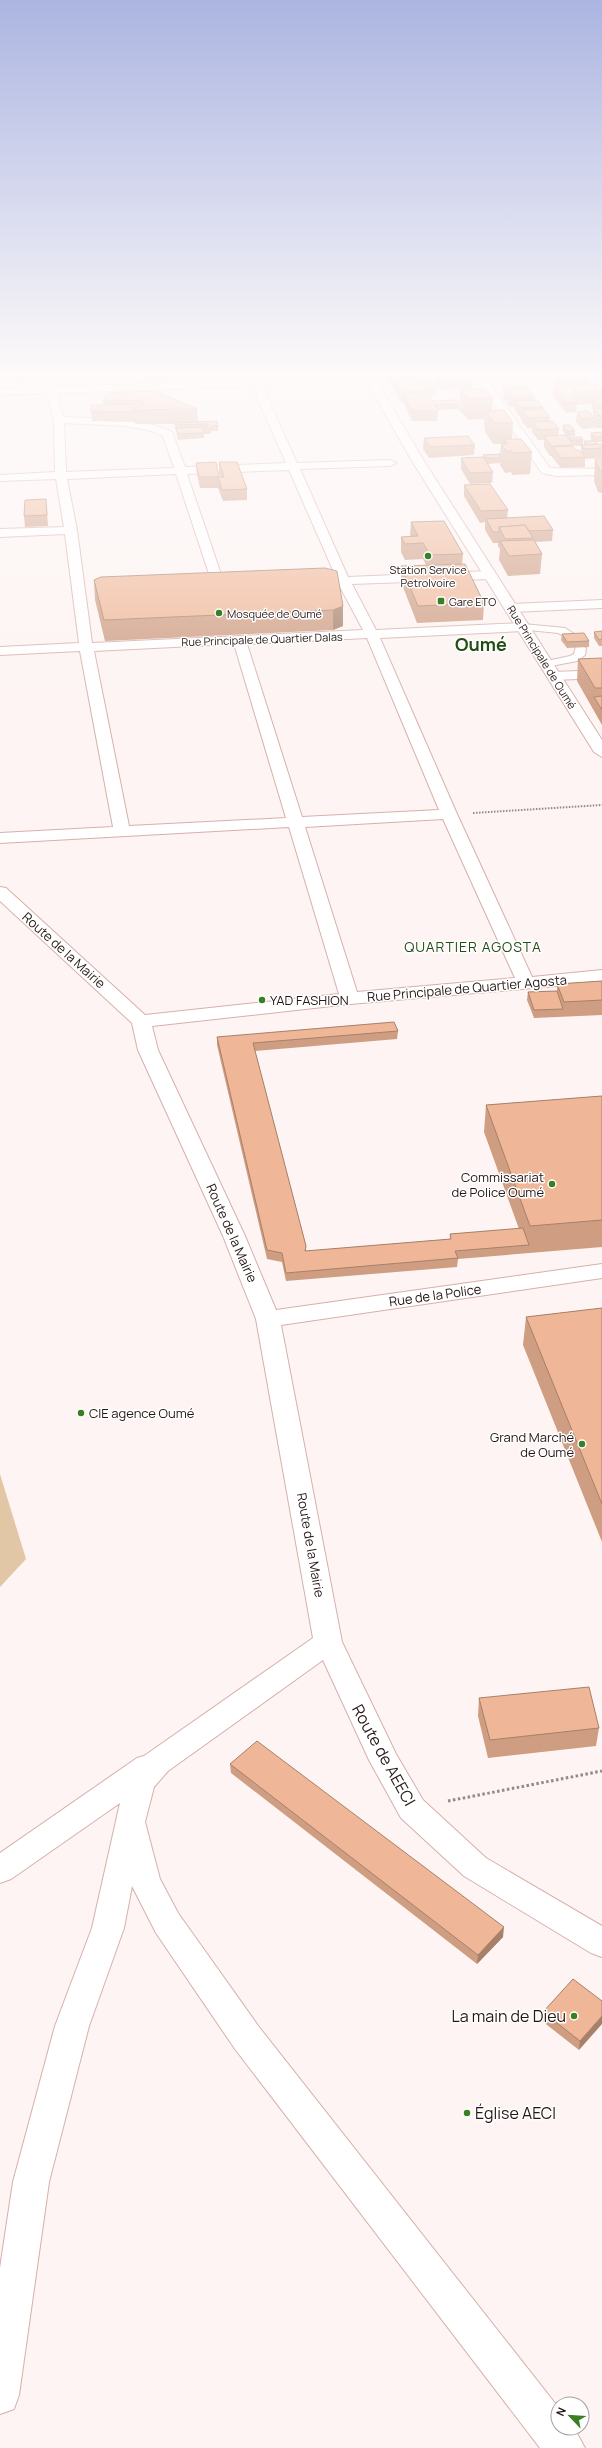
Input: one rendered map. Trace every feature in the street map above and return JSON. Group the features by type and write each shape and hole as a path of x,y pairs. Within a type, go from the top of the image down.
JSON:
{"street":[{"path":"64,491 71,530 86,646 122,830"},
{"path":"189,491 219,586"},
{"path":"305,491 346,581 349,592 372,634 412,721 448,814 526,983"},
{"name":"Rue Principale de Oumé","path":"437,491 546,664 597,736 602,752"},
{"path":"0,533 71,530"},
{"path":"322,582 490,575"},
{"path":"204,587 235,586"},
{"path":"80,594 95,593"},
{"path":"512,608 602,604"},
{"name":"Rue Principale de Quartier Dalas","path":"0,651 86,646 523,628"},
{"path":"240,640 350,998"},
{"path":"554,676 602,674"},
{"path":"0,838 122,830 448,814"},
{"name":"Route de la Mairie","path":"0,892 141,1021 148,1050 234,1236 268,1319 328,1642"},
{"name":"Rue Principale de Quartier Agosta","path":"141,1021 350,998 602,976"},
{"name":"Rue de la Police","path":"268,1319 602,1272"},
{"path":"0,1870 328,1642"},
{"name":"Route de AEECI","path":"328,1642 363,1718 412,1808 475,1867 602,1943"},
{"path":"0,2395 31,2182 72,2026 108,1928 130,1822 140,1782 157,1762"},
{"path":"130,1822 145,1880 167,1923 210,1987 252,2044 565,2448"}],"lane":[{"path":"523,628 561,630 578,644 580,656 573,659 546,664"}],"path":[{"path":"448,814 602,805"},
{"path":"412,1808 602,1771"}],"shaded area":[{"path":"0,1474 26,1559 0,1587"}],"building":[{"path":"468,491 495,491 508,510 481,511"},
{"path":"46,499 47,515 24,516 25,500"},
{"path":"544,516 553,530 529,531 525,525 499,527 499,532 493,532 486,519"},
{"path":"444,521 463,554 430,555 423,543 405,544 401,537 418,536 411,522"},
{"path":"525,525 533,538 505,539 499,527"},
{"path":"534,540 542,554 509,556 500,541"},
{"path":"465,564 484,603 418,606 401,566"},
{"path":"325,568 337,571 343,606 333,610 104,620 94,580 101,577"},
{"path":"602,631 602,639 599,640 594,632"},
{"path":"584,633 589,641 567,642 562,634"},
{"path":"602,658 602,688 595,688 578,659"},
{"path":"602,696 602,710 594,697"},
{"path":"602,981 602,1000 564,1002 557,984"},
{"path":"557,991 563,1009 534,1010 528,992"},
{"path":"394,1022 398,1031 253,1043 306,1246 305,1251 451,1239 450,1234 523,1228 529,1245 455,1251 458,1258 286,1273 282,1253 267,1250 217,1037"},
{"name":"Commissariat de Police Oumé","path":"602,1096 602,1220 530,1226 486,1105"},
{"name":"Grand Marché de Oumé","path":"602,1308 602,1504 526,1317"},
{"path":"589,1687 599,1728 490,1740 479,1698"},
{"path":"257,1741 504,1927 478,1955 230,1764"},
{"name":"La main de Dieu","path":"573,1979 602,2001 602,2016 580,2041 543,2012"}],"place":[{"name":"Station Service PetroIvoire","path":"428,556"},
{"name":"Gare ETO","path":"441,601"},
{"name":"Mosquée de Oumé","path":"219,613"},
{"name":"YAD FASHION","path":"262,1000"},
{"name":"Commissariat de Police Oumé","path":"552,1184"},
{"name":"CIE agence Oumé","path":"81,1413"},
{"name":"Grand Marché de Oumé","path":"582,1444"},
{"name":"La main de Dieu","path":"574,2016"},
{"name":"Église AECI","path":"467,2113"}],"district":[{"name":"Oumé","path":"481,644"},
{"name":"QUARTIER AGOSTA","path":"473,946"}]}
